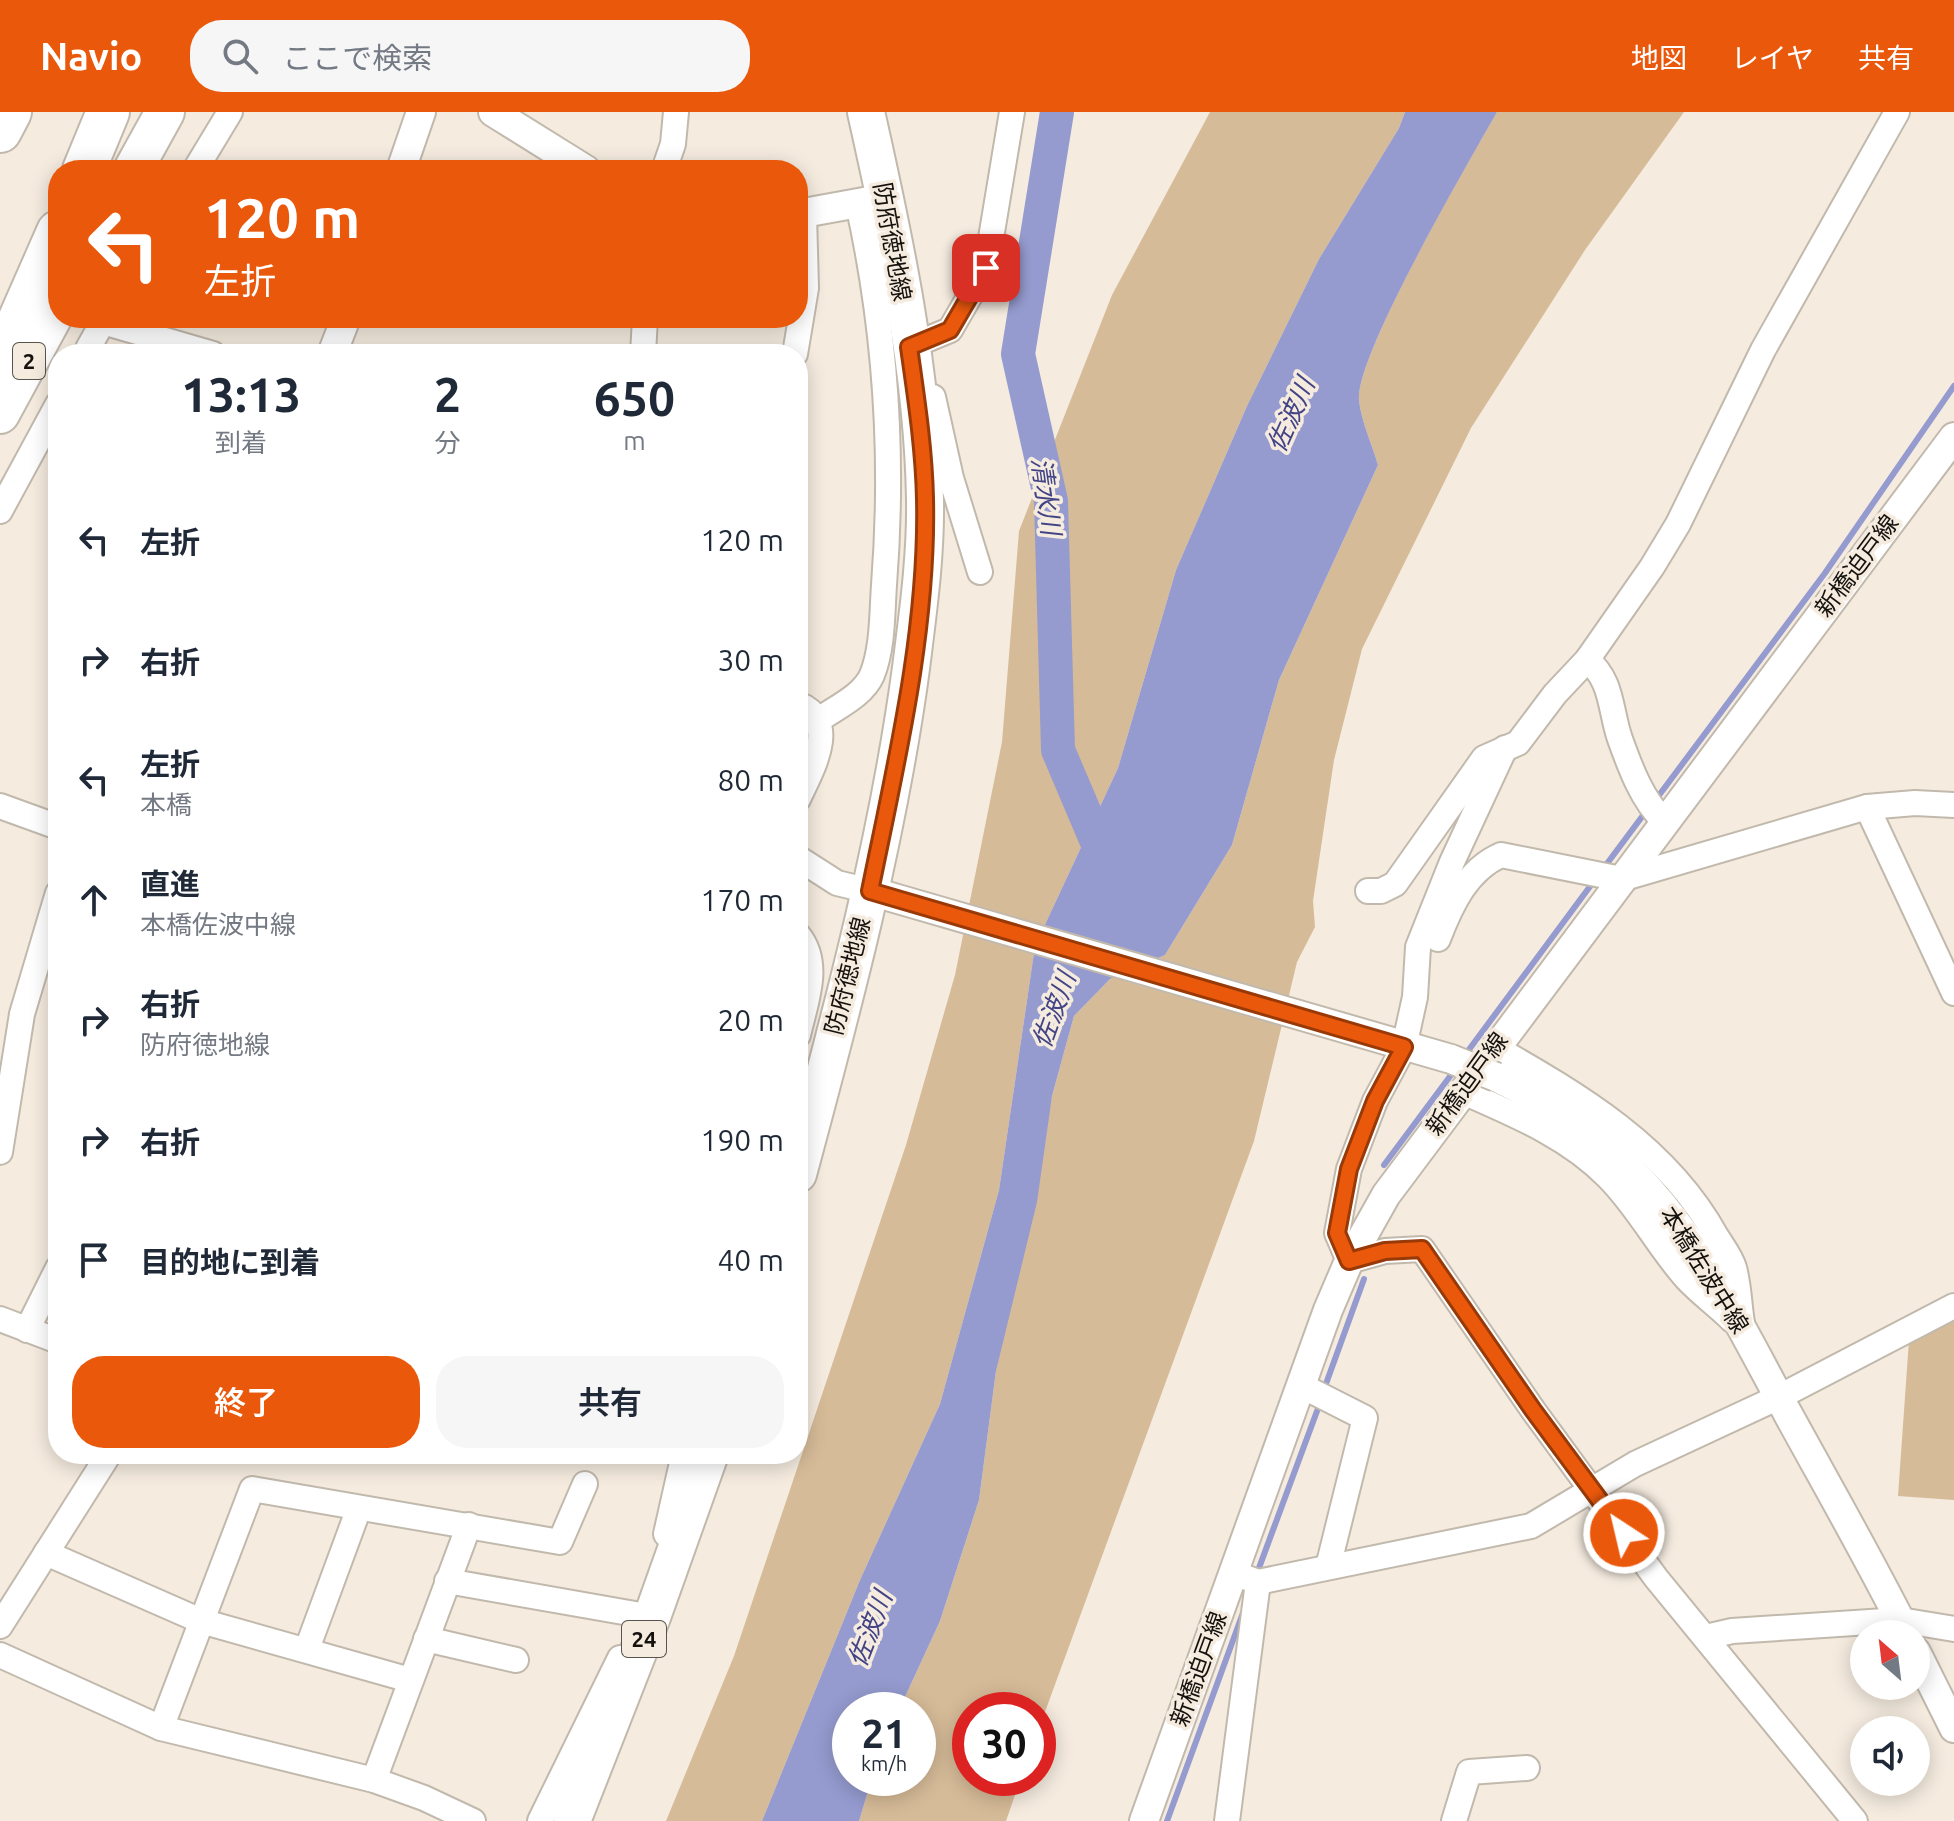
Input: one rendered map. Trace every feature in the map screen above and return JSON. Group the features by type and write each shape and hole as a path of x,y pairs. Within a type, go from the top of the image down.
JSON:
{"highway":[{"path":"0,131 10,112"},
{"path":"88,160 108,112"},
{"path":"139,160 165,112"},
{"path":"0,364 48,255"},
{"name":"2","path":"0,414 48,325"}],"main road":[{"name":"防府徳地線","path":"808,1105 870,891 902,730 922,580 925,499 918,345 872,201 866,112"},
{"name":"24","path":"572,1821 644,1616 706,1464"}],"street":[{"path":"201,160 230,112"},
{"path":"404,160 421,112"},
{"path":"493,112 570,160"},
{"path":"667,160 673,144 676,112"},
{"path":"980,572 918,345 950,330 986,268 1012,112"},
{"path":"1368,891 1381,891 1395,884 1484,758 1518,743 1555,694 1587,660 1652,567 1678,524 1763,350 1897,112"},
{"path":"808,213 872,201 874,277 885,369 890,507 881,630 873,674 863,690 817,721"},
{"path":"130,328 181,344"},
{"path":"0,511 48,422"},
{"name":"新橋迫戸線","path":"1144,1821 1246,1577 1302,1386 1349,1261 1386,1195 1954,437"},
{"path":"1587,660 1599,670 1609,692 1619,737 1649,807 1664,821"},
{"path":"808,713 817,721 822,740 808,774"},
{"path":"1505,748 1452,862 1418,947 1415,997 1404,1047 1375,1101 1349,1169 1337,1233 1349,1261 1385,1251 1422,1249 1533,1410 1656,1578 1855,1821"},
{"path":"1415,997 1446,918 1466,882 1485,862 1501,855 1621,879 1867,807 1915,803 1954,805"},
{"path":"0,806 48,823"},
{"path":"1867,807 1954,993"},
{"path":"808,864 837,883 870,891"},
{"name":"本橋佐波中線","path":"870,891 1451,1059 1547,1103 1618,1154 1674,1216 1743,1329 1899,1620"},
{"path":"0,1152 22,1014 48,927"},
{"path":"808,952 811,976 808,990"},
{"path":"1494,1047 1573,1092 1609,1118 1681,1184 1705,1216 1733,1266 1743,1329"},
{"path":"1461,1091 1522,1117 1571,1146 1606,1175 1630,1201 1686,1278 1743,1329"},
{"path":"1346,1128 1375,1101"},
{"path":"27,1330 48,1288"},
{"path":"1227,1821 1246,1577 1328,1567 1531,1526 1635,1464 1779,1397 1954,1306"},
{"path":"0,1319 48,1337"},
{"path":"1302,1386 1365,1418 1328,1567"},
{"path":"0,1626 103,1464"},
{"path":"540,1821 626,1646 644,1616 682,1464"},
{"path":"161,1728 252,1489 560,1542 585,1484"},
{"path":"307,1649 359,1508"},
{"path":"374,1780 469,1525"},
{"path":"46,1553 201,1621 410,1680"},
{"path":"447,1581 644,1616"},
{"path":"1706,1637 1732,1631 1850,1628"},
{"path":"1930,1628 1954,1629"},
{"path":"426,1639 516,1660"},
{"path":"0,1655 161,1728 374,1780 424,1798 473,1821"},
{"path":"1930,1680 1954,1728"},
{"path":"1454,1821 1469,1772 1527,1768"}],"shaded area":[{"path":"1210,112 1405,112 1399,128 1319,259 1247,406 1176,570 1118,768 1035,946 999,1190 940,1404 860,1580 762,1821 666,1821 734,1656 799,1464 808,1464 808,1436 906,1145 955,975 1002,742 1019,531 1112,295"},
{"path":"1497,112 1684,112 1585,250 1471,428 1362,649 1334,760 1313,901 1315,927 1297,962 1254,1141 1052,1692 952,1692 952,1796 1015,1796 1006,1821 859,1821 867,1796 936,1796 936,1692 907,1692 940,1621 979,1500 996,1371 1052,1096 1074,1016 1110,979 1165,955 1232,845 1279,680 1378,465 1360,408 1363,377 1394,302"},
{"path":"1954,1317 1954,1500 1898,1496 1909,1340"}],"water":[{"name":"佐波川","path":"1405,112 1497,112 1416,258 1375,343 1359,400 1378,465 1279,680 1232,845 1165,955 1110,979 1074,1016 1052,1096 1037,1202 996,1371 979,1500 940,1621 907,1692 832,1692 832,1796 867,1796 859,1821 762,1821 860,1580 940,1404 999,1190 1035,946 1118,768 1176,570 1247,406 1319,259 1399,128"}],"waterway":[{"name":"清水川","path":"1057,112 1018,354 1051,501 1058,750 1109,870"},
{"path":"1654,802 1825,573 1954,386"},
{"path":"1603,869 1647,810"},
{"path":"1465,1055 1594,881"},
{"path":"1384,1165 1454,1071"},
{"path":"1323,1392 1364,1279"},
{"path":"1256,1576 1320,1403"},
{"path":"1167,1821 1243,1613"}],"route":[{"path":"986,268 950,330 909,347 917,400 925,499 922,580 902,730 870,891 1404,1047 1375,1101 1349,1169 1337,1233 1349,1261 1385,1251 1422,1249 1477,1324 1533,1410 1624,1533"}]}
